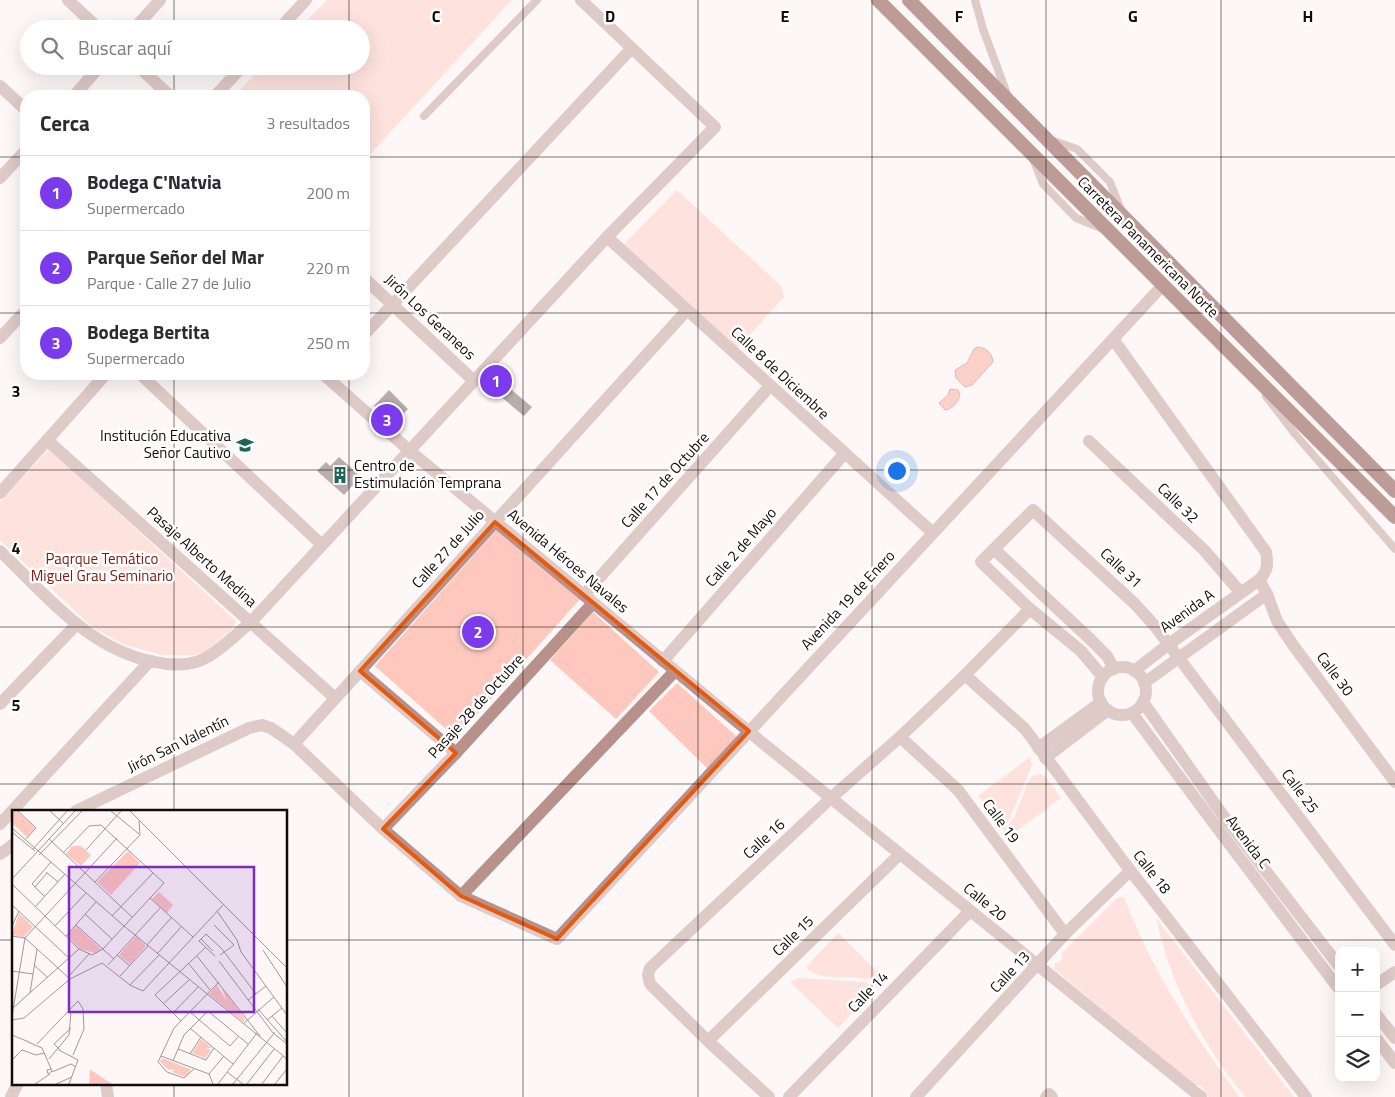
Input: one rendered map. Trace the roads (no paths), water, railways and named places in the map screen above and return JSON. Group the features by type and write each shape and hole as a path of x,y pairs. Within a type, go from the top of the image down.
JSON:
{"highway":[{"name":"Carretera Panamericana Norte","path":"878,0 1395,517"},
{"name":"Carretera Panamericana Norte","path":"909,0 1395,491"}],"street":[{"path":"68,0 89,20"},
{"path":"142,20 160,0"},
{"path":"287,20 306,0"},
{"path":"0,551 76,625 95,638 131,657 168,665 197,662 207,658 251,622 607,236 715,127 581,0"},
{"path":"370,328 631,49"},
{"path":"79,90 92,75"},
{"path":"148,75 164,90"},
{"path":"221,90 235,75"},
{"path":"0,86 20,104"},
{"path":"0,178 20,156"},
{"name":"Calle 8 de Diciembre","path":"607,236 844,454 933,533"},
{"name":"Jirón Los Geraneos","path":"370,284 474,381"},
{"name":"Avenida 19 de Enero","path":"557,939 1163,284"},
{"name":"Calle 27 de Julio","path":"294,744 687,310"},
{"path":"0,338 20,316"},
{"path":"1113,339 1266,552 1268,562 1266,573 1259,580"},
{"path":"0,492 101,380"},
{"path":"146,380 322,545"},
{"name":"Avenida Héroes Navales","path":"332,380 410,451 749,731"},
{"name":"Calle 17 de Octubre","path":"588,599 770,386"},
{"name":"Pasaje Alberto Medina","path":"47,440 335,698"},
{"name":"Calle 32","path":"1089,441 1204,550 1241,593"},
{"name":"Calle 2 de Mayo","path":"663,661 844,454"},
{"name":"Calle 31","path":"995,550 1033,510 1135,604 1179,658"},
{"path":"1103,676 1081,651 1030,609 982,562 995,550 1090,639 1107,656 1114,668"},
{"name":"Avenida A","path":"1134,671 1259,580"},
{"name":"Calle 30","path":"1259,580 1267,594 1277,620 1293,645 1395,782"},
{"path":"1144,682 1267,594"},
{"name":"Pasaje 28 de Octubre","path":"383,830 456,753 588,599"},
{"name":"Calle 16","path":"769,1097 650,984 648,975 650,968 831,798 900,737 1030,609"},
{"path":"2,698 76,625"},
{"name":"Calle 25","path":"1179,658 1395,944"},
{"path":"13,810 150,661"},
{"path":"1114,668 1128,668 1134,671 1144,682 1146,689 1143,702 1132,713 1120,715 1104,706 1098,689 1103,676 1114,668"},
{"path":"360,671 456,753"},
{"path":"461,896 675,671"},
{"name":"Calle 18","path":"965,675 1020,724 1130,871 1306,1097"},
{"name":"Avenida C","path":"1143,702 1222,814 1335,961"},
{"path":"1042,753 1104,706"},
{"name":"Avenida C","path":"1132,713 1335,984"},
{"name":"Jirón San Valentín","path":"78,810 249,728 262,726 271,728 294,744 383,830 461,896 557,939"},
{"name":"Calle 20","path":"749,731 1201,1097"},
{"name":"Calle 19","path":"900,737 958,790 1065,934"},
{"path":"0,824 12,811"},
{"name":"Calle 15","path":"708,1041 900,854"},
{"name":"Calle 13","path":"916,1097 1065,934 1130,871"},
{"name":"Calle 14","path":"788,1097 970,910"},
{"path":"1380,982 1395,972"},
{"path":"1380,1019 1395,1038"},
{"path":"1380,1043 1395,1063"},
{"path":"12,1097 18,1084"},
{"path":"106,1084 108,1097"},
{"path":"1046,1097 1049,1094 1052,1097"}],"lane":[{"path":"424,116 537,0"},
{"path":"975,0 983,29 1010,103"},
{"path":"1238,359 1295,434 1395,549"}],"place":[{"name":"Bodega C'Natvia","path":"496,381"},
{"name":"Bodega Bertita","path":"387,420"},
{"name":"Institución Educativa Señor Cautivo","path":"245,445"},
{"name":"Centro de Estimulación Temprana","path":"340,475"},
{"name":"Parque Señor del Mar","path":"478,632"}],"park label":[{"name":"Paqrque Temático Miguel Grau Seminario","path":"102,568"}]}
